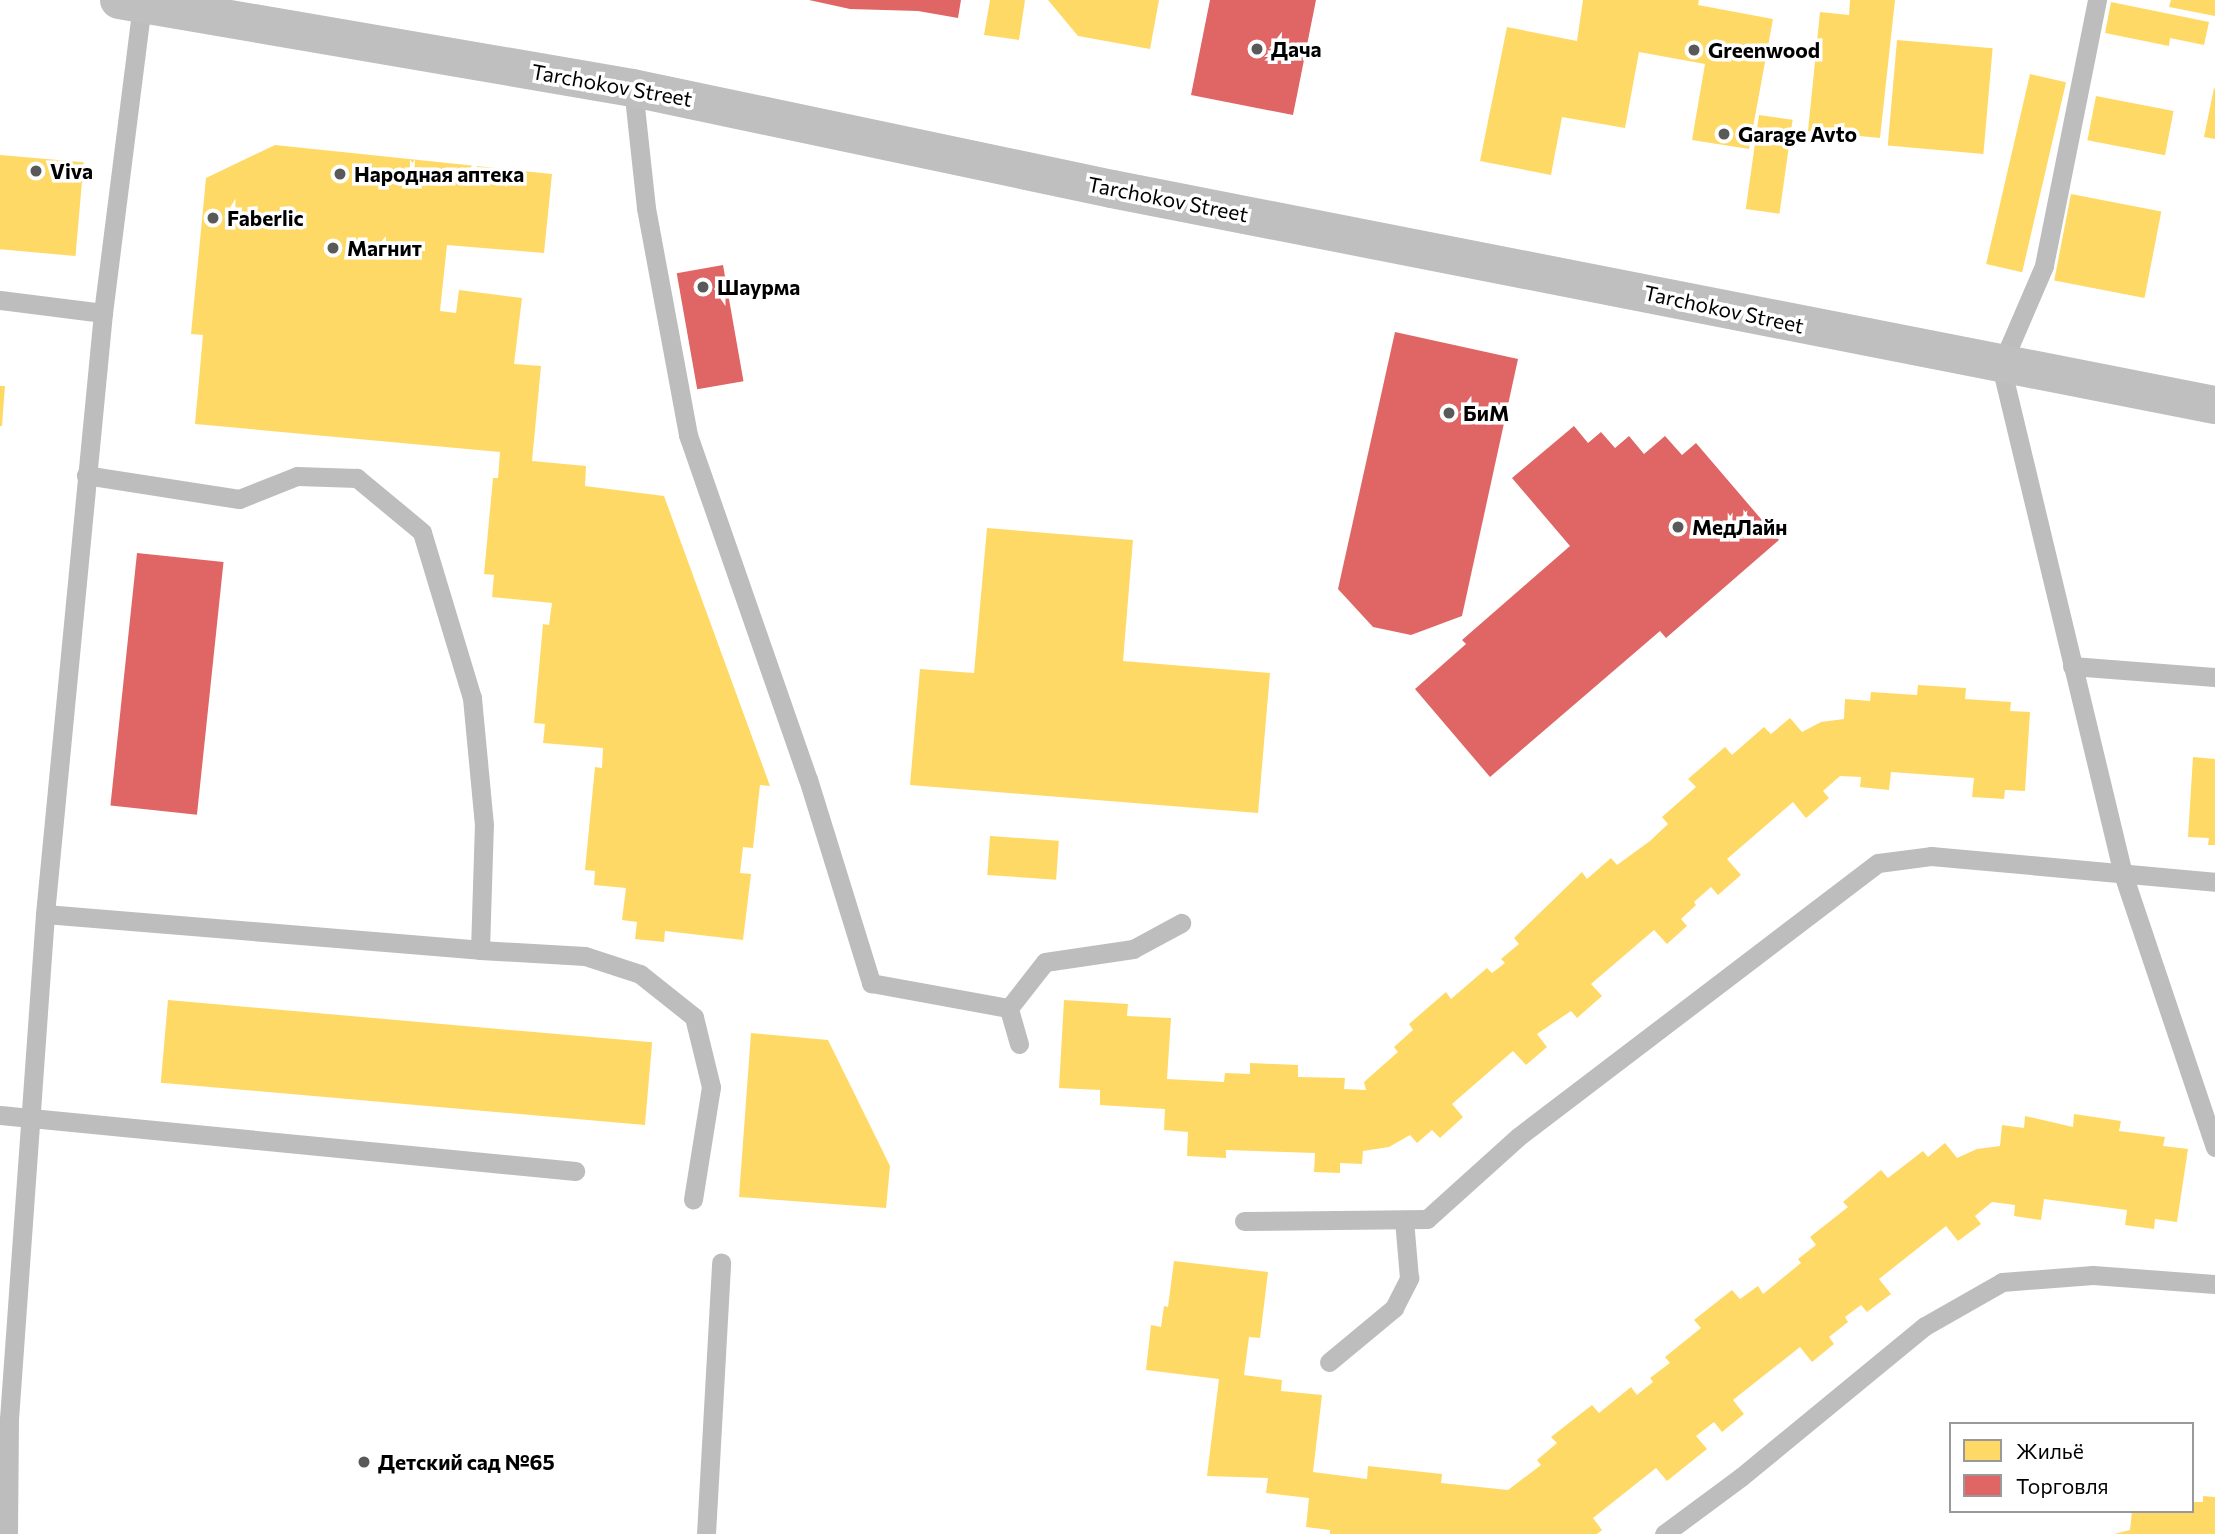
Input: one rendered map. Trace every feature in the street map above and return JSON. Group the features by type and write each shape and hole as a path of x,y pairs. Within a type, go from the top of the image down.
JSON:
{"main road":[{"name":"Tarchokov Street","path":"130,2 633,88 2001,366 2215,405"}],"lane":[{"path":"2097,0 2044,266 2001,366 2123,874 2215,1147"},
{"path":"8,1534 5,1419 45,914 130,2"},
{"path":"633,88 646,208 688,435 808,779 871,983 1009,1008"},
{"path":"0,300 103,313"},
{"path":"86,475 239,499 297,476 357,478 422,531 472,698 484,825 480,950"},
{"path":"2072,666 2215,677"},
{"path":"1244,1221 1427,1219 1518,1137 1878,863 1931,856 2215,882"},
{"path":"45,914 480,950 585,956 640,974 694,1017 711,1087 693,1200"},
{"path":"1009,1008 1045,962 1133,949 1181,923"},
{"path":"1009,1008 1019,1044"},
{"path":"0,1115 575,1171"},
{"path":"1329,1362 1394,1308 1409,1278 1404,1220"},
{"path":"706,1534 721,1262"},
{"path":"1664,1534 1741,1477 1925,1326 2002,1282 2094,1275 2215,1284"}],"building: Жильё":[{"path":"990,0 1025,0 1019,40 984,35"},
{"path":"1048,0 1159,0 1150,49 1078,36"},
{"path":"1583,0 1699,0 1698,5 1773,19 1749,149 1692,140 1705,64 1639,52 1625,128 1562,117 1551,175 1480,161 1507,27 1577,41"},
{"path":"1850,0 1895,0 1880,138 1808,131 1820,12 1849,15"},
{"path":"2171,0 2215,0 2215,16 2169,7"},
{"path":"2111,2 2209,22 2204,45 2170,38 2169,46 2105,33"},
{"path":"1897,40 1993,48 1983,154 1888,146"},
{"path":"2030,74 2066,82 2022,272 1986,264"},
{"path":"2215,89 2215,139 2204,137"},
{"path":"2096,96 2174,111 2165,155 2087,140"},
{"path":"1759,115 1793,120 1779,214 1746,209"},
{"path":"275,145 552,174 544,253 447,245 440,311 456,313 459,290 522,298 514,364 541,366 532,461 586,466 585,486 664,496 770,786 760,785 753,848 743,847 740,873 751,874 743,940 665,931 664,942 635,939 637,922 622,920 626,888 594,885 595,871 585,870 595,767 602,768 603,748 543,743 545,724 534,723 543,624 549,625 552,603 492,597 494,575 484,574 493,478 498,478 500,452 195,424 203,335 191,334 206,178"},
{"path":"0,155 84,162 75,256 0,249"},
{"path":"2071,194 2161,212 2145,298 2054,280"},
{"path":"0,386 5,386 2,426 0,426"},
{"path":"987,528 1133,540 1123,661 1270,673 1258,813 910,785 920,669 974,673"},
{"path":"1918,685 1966,688 1965,699 2011,702 2010,711 2030,712 2025,791 2005,790 2004,799 1972,797 1974,778 1891,772 1889,790 1860,787 1861,777 1840,776 1823,791 1829,798 1806,818 1793,802 1727,859 1741,875 1718,895 1711,887 1694,902 1696,905 1681,919 1687,926 1667,944 1654,930 1591,984 1602,996 1577,1018 1571,1011 1537,1034 1547,1047 1526,1065 1513,1051 1452,1104 1463,1117 1440,1138 1432,1130 1417,1143 1410,1135 1389,1147 1363,1151 1362,1164 1340,1163 1340,1173 1314,1172 1315,1153 1226,1150 1226,1158 1187,1156 1188,1132 1164,1130 1165,1109 1100,1105 1100,1090 1059,1088 1064,1000 1128,1004 1127,1016 1171,1018 1167,1079 1224,1082 1225,1073 1250,1074 1250,1063 1298,1065 1298,1077 1345,1078 1344,1089 1366,1090 1364,1082 1398,1052 1394,1047 1413,1030 1409,1024 1446,992 1451,999 1487,968 1492,973 1505,963 1501,959 1519,944 1514,938 1582,872 1587,879 1611,858 1617,865 1650,841 1668,824 1662,817 1696,787 1688,779 1725,747 1732,755 1764,727 1771,734 1790,718 1802,732 1821,722 1844,719 1845,699 1870,701 1871,692 1917,695"},
{"path":"2193,757 2215,759 2215,845 2208,845 2209,838 2188,837"},
{"path":"990,836 1059,841 1056,880 987,875"},
{"path":"168,1000 652,1042 645,1125 161,1083"},
{"path":"751,1033 828,1040 890,1166 886,1208 739,1197"},
{"path":"2074,1114 2121,1121 2119,1131 2165,1137 2163,1146 2188,1149 2177,1222 2155,1219 2154,1229 2125,1225 2127,1210 2044,1199 2041,1220 2014,1216 2015,1205 1992,1202 1975,1216 1981,1224 1958,1241 1946,1226 1879,1279 1891,1294 1867,1312 1861,1305 1845,1317 1848,1322 1829,1337 1834,1344 1812,1362 1800,1347 1733,1400 1744,1414 1722,1432 1714,1422 1696,1436 1707,1449 1667,1481 1656,1468 1593,1518 1602,1530 1597,1534 1330,1534 1330,1530 1306,1527 1309,1498 1266,1493 1268,1478 1207,1476 1219,1379 1146,1370 1151,1325 1161,1327 1164,1306 1168,1307 1174,1261 1268,1272 1260,1338 1249,1337 1244,1375 1282,1380 1281,1391 1322,1395 1313,1472 1367,1479 1368,1466 1442,1474 1441,1483 1508,1490 1541,1465 1537,1460 1557,1443 1551,1437 1592,1405 1599,1413 1631,1387 1637,1395 1653,1382 1650,1378 1670,1363 1665,1357 1701,1328 1694,1320 1732,1290 1740,1299 1758,1286 1763,1294 1801,1263 1798,1259 1816,1245 1810,1237 1848,1207 1843,1202 1881,1170 1888,1178 1923,1151 1928,1157 1945,1143 1957,1158 1977,1149 2000,1146 2002,1125 2024,1128 2025,1116 2073,1127"},
{"path":"2203,1496 2215,1497 2215,1534 2114,1534 2130,1530 2132,1513 2194,1513 2194,1502 2203,1502"}],"building: Торговля":[{"path":"809,0 961,0 958,18 918,11 850,9"},
{"path":"1210,0 1316,0 1293,115 1191,95"},
{"path":"723,265 743,381 697,389 677,273"},
{"path":"1395,332 1518,359 1462,616 1411,635 1373,627 1338,589"},
{"path":"1574,426 1588,443 1601,432 1615,448 1629,436 1644,454 1665,436 1682,455 1696,443 1779,540 1666,638 1660,631 1490,777 1415,689 1466,644 1462,640 1570,546 1512,478"},
{"path":"137,553 224,562 197,815 110,806"}],"place":[{"name":"Дача","path":"1257,49"},
{"name":"Greenwood","path":"1694,50"},
{"name":"Garage Avto","path":"1724,134"},
{"name":"Viva","path":"36,171"},
{"name":"Народная аптека","path":"340,174"},
{"name":"Faberlic","path":"213,218"},
{"name":"Магнит","path":"333,248"},
{"name":"Шаурма","path":"703,287"},
{"name":"БиМ","path":"1449,413"},
{"name":"МедЛайн","path":"1678,527"},
{"name":"Детский сад №65","path":"364,1462"}]}
